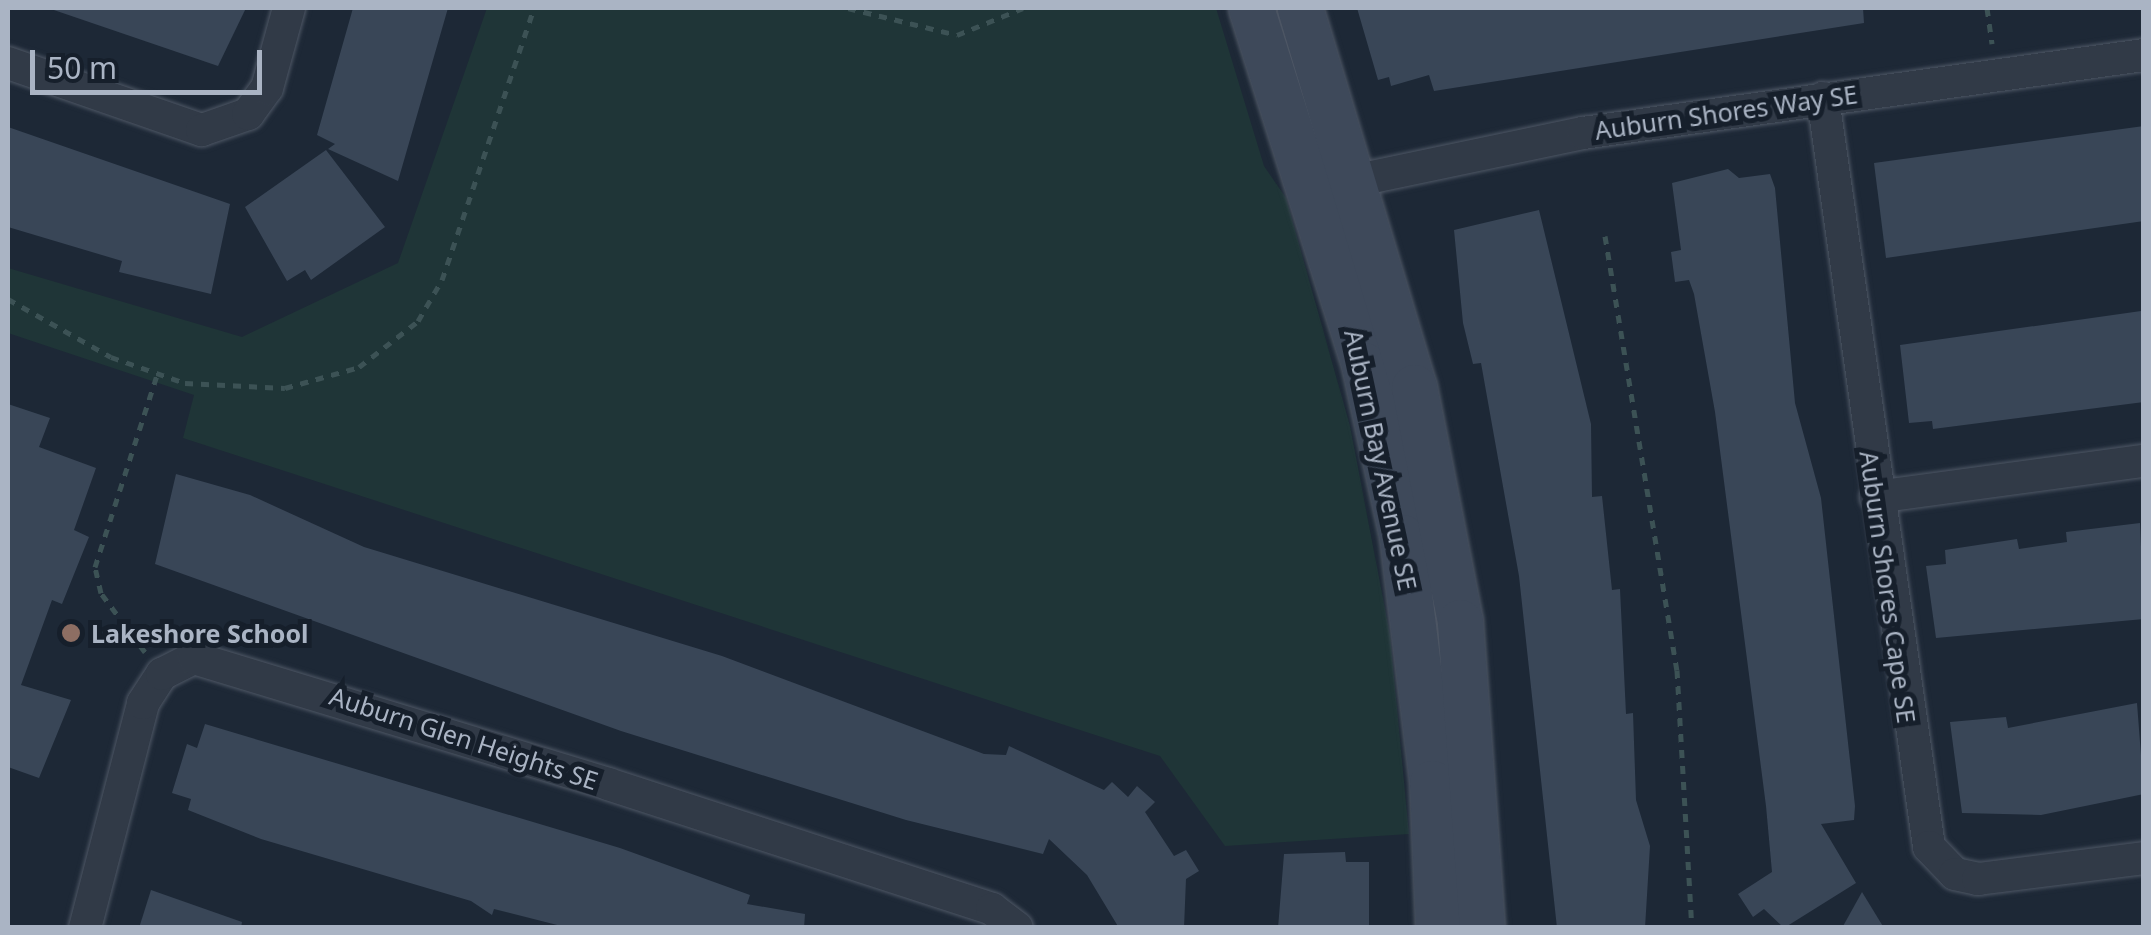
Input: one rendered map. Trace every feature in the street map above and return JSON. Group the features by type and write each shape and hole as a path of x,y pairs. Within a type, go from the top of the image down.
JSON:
{"street":[{"path":"8,62 202,130 248,114 267,88 290,8"},
{"name":"Auburn Bay Avenue SE","path":"1251,8 1311,190 1402,538 1432,783 1438,928"},
{"name":"Auburn Bay Avenue SE","path":"1300,8 1355,180 1414,387 1460,622 1482,928"},
{"name":"Auburn Shores Way SE","path":"1311,190 1583,133 2144,56"},
{"name":"Auburn Shores Cape SE","path":"1823,98 1920,820 1939,862 1978,879 2144,858"},
{"path":"1876,497 2144,461"},
{"name":"Auburn Glen Heights SE","path":"162,674 216,659 992,909 1017,928"},
{"path":"85,928 143,703 162,674"}],"path":[{"path":"8,299 157,375 285,388 327,380 391,348 442,280 534,8"},
{"path":"848,8 957,34 1023,8"},
{"path":"1987,8 1997,74"},
{"path":"1605,236 1677,670 1692,928"},
{"path":"157,375 95,566 101,593 162,674"}],"green space":[{"path":"487,8 1216,8 1264,166 1286,198 1350,426 1390,635 1409,834 1225,846 1160,756 183,438 194,395 8,333 8,268 242,337 398,263"}],"building":[{"path":"48,8 246,8 218,66"},
{"path":"353,8 448,8 398,181 328,149 335,144 317,135"},
{"path":"1357,8 1863,8 1864,23 1434,91 1429,75 1391,86 1389,77 1378,80"},
{"path":"2144,126 2144,221 1886,258 1874,163"},
{"path":"8,127 230,204 211,294 119,272 122,261 8,227"},
{"path":"326,150 385,227 311,280 305,270 287,281 245,207"},
{"path":"1728,169 1739,178 1770,174 1775,188 1795,403 1821,498 1855,806 1854,820 1821,824 1856,883 1784,928 1764,909 1753,917 1738,894 1772,872 1766,806 1715,412 1694,294 1689,280 1675,282 1671,252 1681,250 1672,183"},
{"path":"1539,210 1591,424 1592,497 1602,496 1612,590 1620,589 1626,714 1633,713 1636,800 1650,846 1645,928 1557,928 1519,576 1481,363 1473,364 1463,323 1454,230"},
{"path":"2141,311 2144,402 1933,429 1932,421 1909,423 1900,345"},
{"path":"8,404 50,418 39,447 96,468 74,530 89,537 62,604 52,600 21,685 71,700 39,778 8,767"},
{"path":"176,474 250,495 364,547 722,656 984,754 1006,755 1009,746 1104,790 1112,782 1128,797 1137,786 1155,802 1145,812 1174,856 1186,850 1199,871 1186,879 1184,928 1119,928 1087,875 1049,839 1043,854 906,820 621,731 155,564"},
{"path":"2140,523 2144,619 1936,638 1926,566 1946,564 1945,550 2017,539 2019,549 2067,542 2066,532"},
{"path":"2137,703 2144,794 2041,815 1962,813 1950,722 2006,717 2008,728"},
{"path":"205,724 620,848 750,895 747,904 805,914 804,928 569,928 494,909 492,915 471,901 261,839 188,810 191,799 172,793 187,744 197,748"},
{"path":"1345,852 1346,862 1369,862 1369,928 1278,928 1284,854"},
{"path":"151,890 242,922 241,928 139,928"},
{"path":"1862,892 1884,928 1842,928"}],"place":[{"name":"Lakeshore School","path":"71,633"}]}
